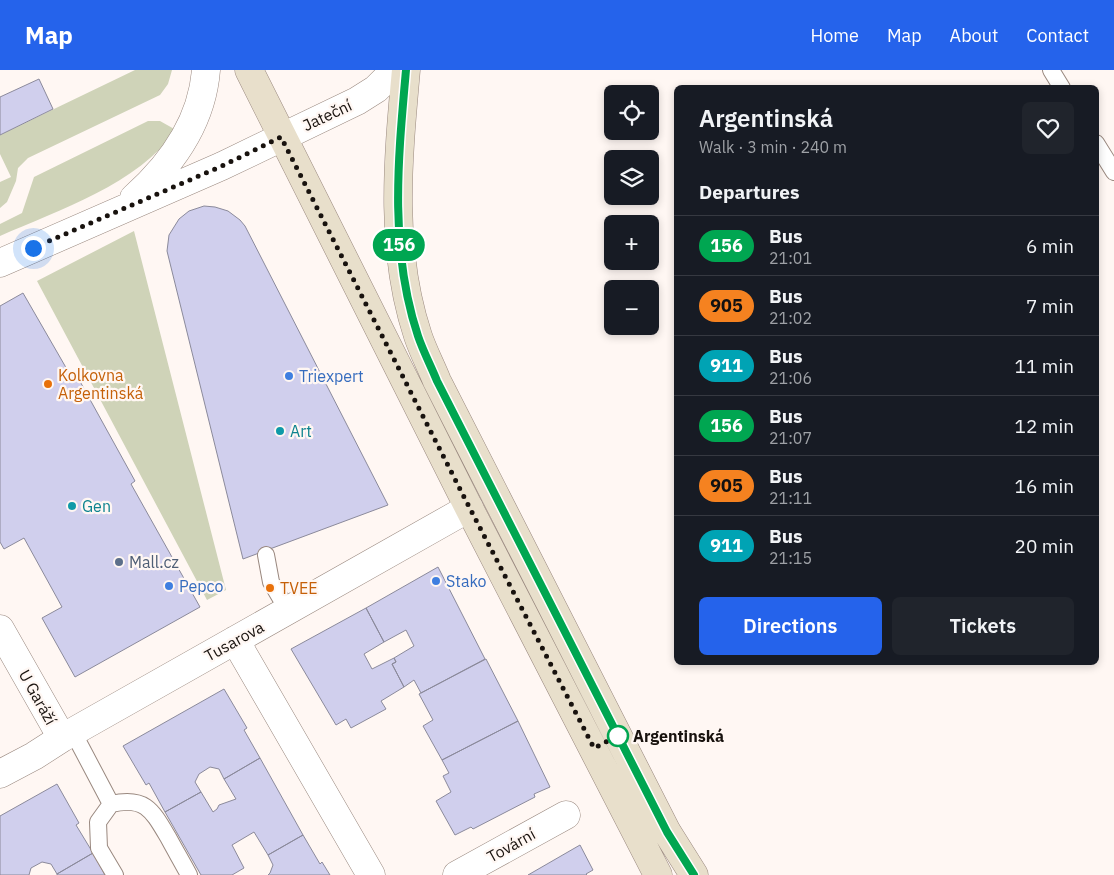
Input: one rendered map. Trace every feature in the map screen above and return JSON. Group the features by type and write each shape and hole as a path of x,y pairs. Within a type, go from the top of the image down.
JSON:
{"main road":[{"path":"249,70 469,508 658,875"},
{"path":"406,70 399,153 398,243 418,336 442,390 627,754 667,832 694,875"}],"street":[{"name":"Jateční","path":"115,212 152,181 182,143 192,124 204,92 206,70"},
{"name":"Jateční","path":"0,262 222,166 357,101 376,89 395,70"},
{"name":"Tusarova","path":"0,774 469,508"},
{"name":"U Garáží","path":"0,629 67,735"},
{"path":"235,640 371,875"},
{"name":"Tovární","path":"457,875 566,816"}],"lane":[{"path":"1051,70 1060,85"},
{"path":"1099,148 1114,172"},
{"path":"266,555 271,582 288,610"},
{"path":"67,735 110,804"},
{"path":"115,875 99,848 98,822 110,804 125,800 139,803 153,811 189,875"}],"green space":[{"path":"135,70 172,70 168,84 160,95 28,158 18,168 16,181 7,202 0,208 0,182 11,177 0,154 0,135"},
{"path":"148,121 160,121 176,130 160,149 141,166 96,194 0,236 0,224 22,213 34,177"},
{"path":"134,231 226,590 207,600 37,281"}],"building":[{"path":"39,79 53,109 0,135 0,97"},
{"name":"Art","path":"204,206 228,211 245,226 388,505 243,559 167,251 169,235 179,219 189,211"},
{"name":"Gen","path":"23,293 72,378 77,376 135,481 131,484 200,607 75,677 42,618 62,607 24,538 4,549 0,542 0,306"},
{"path":"438,567 485,659 421,693 414,680 404,687 392,664 396,662 394,658 414,646 406,630 384,642 366,608"},
{"path":"366,608 384,642 364,654 372,669 394,658 396,662 392,664 404,687 381,701 386,709 351,728 346,719 336,725 291,649"},
{"path":"486,659 518,721 442,760 423,726 433,720 419,694"},
{"path":"224,689 247,728 244,730 260,758 224,779 219,769 210,767 199,774 195,782 201,792 165,812 149,783 146,785 123,746"},
{"path":"518,721 550,787 534,794 535,797 473,829 471,827 455,835 436,801 451,792 443,776 449,773 442,760"},
{"path":"260,758 303,835 268,855 254,832 232,845 244,868 232,875 201,875 165,812 201,792 213,812 219,805 236,799 224,779"},
{"path":"57,784 79,823 76,825 93,853 57,874 51,864 42,862 31,868 29,875 0,875 0,816"},
{"path":"303,835 320,864 322,862 330,875 268,875 273,865 268,855"},
{"path":"580,845 593,870 587,875 528,875"},
{"path":"93,853 105,875 57,875 57,874"}],"bus line":[{"name":"156","path":"406,70 399,153 398,243 410,308 418,336 437,381 627,754 667,832 694,875"}],"place":[{"name":"Triexpert","path":"289,376"},
{"name":"Kolkovna Argentinská","path":"48,384"},
{"name":"Art","path":"280,431"},
{"name":"Gen","path":"72,506"},
{"name":"Mall.cz","path":"119,562"},
{"name":"Stako","path":"436,581"},
{"name":"Pepco","path":"169,586"},
{"name":"TVEE","path":"270,588"},
{"name":"Argentinská","path":"618,736"}],"route":[{"path":"33,248 222,166 281,137 594,748 618,736"}]}
